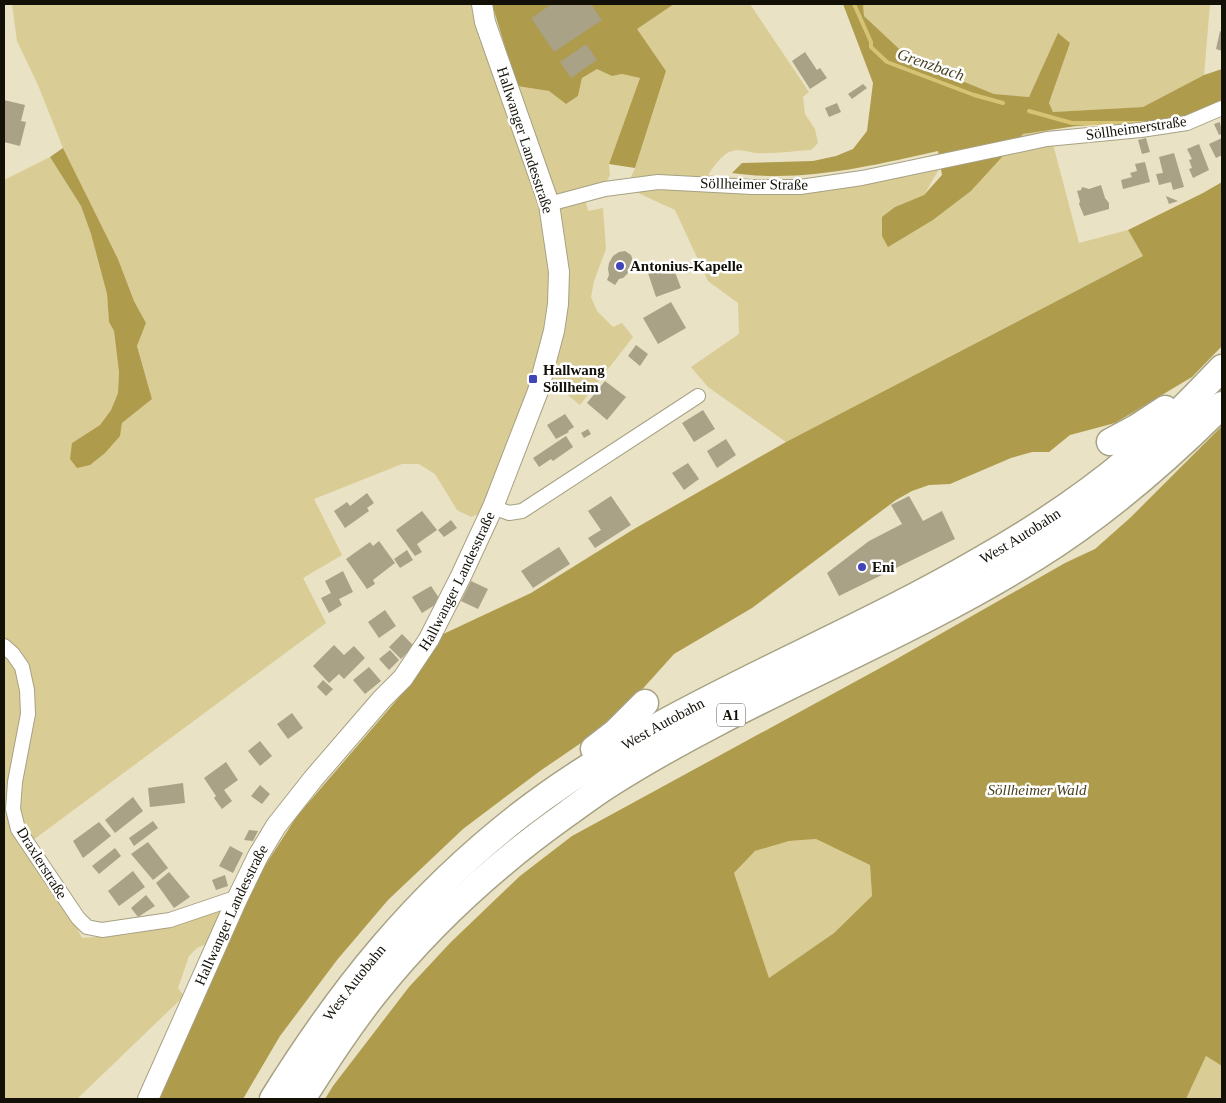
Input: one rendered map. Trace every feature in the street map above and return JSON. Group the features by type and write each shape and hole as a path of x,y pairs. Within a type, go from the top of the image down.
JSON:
{"highway":[{"path":"1110,442 1152,418 1191,386 1219,371"},
{"name":"West Autobahn","path":"273,1099 324,1020 383,944 443,881 520,815 574,777 668,720 950,578 1041,524 1128,459 1179,413 1219,371"},
{"name":"West Autobahn","path":"302,1099 352,1023 419,941 493,871 549,826 609,784 669,749 728,717 974,593 1036,558 1126,494 1172,454 1222,405"},
{"path":"574,777 584,756 610,737 645,703"}],"street":[{"name":"Hallwanger Landesstraße","path":"148,1099 238,897 263,848 290,806 376,706 403,678 418,657 447,603 493,507 538,390 554,331 558,304 559,272 549,204 485,22 482,4"},
{"name":"Söllheimerstraße","path":"1047,139 1141,130 1187,123 1222,108"},
{"name":"Söllheimer Straße","path":"549,204 605,189 658,182 752,187 800,187 862,178 1047,139"},
{"path":"493,507 509,513 522,511 698,396"},
{"name":"Draxlerstraße","path":"4,646 13,654 22,667 27,690 28,714 15,782 13,809 18,829 78,918 87,927 102,930 170,920 238,897"}],"shaded area":[{"path":"12,4 475,4 517,86 549,91 566,104 578,96 582,78 597,68 612,76 622,74 640,78 609,164 610,175 606,183 583,189 588,211 603,208 606,249 594,281 591,297 597,311 613,327 622,323 633,337 580,405 538,371 515,437 479,514 471,517 457,510 435,474 419,464 402,464 314,499 342,555 303,578 326,623 25,846 69,913 82,938 126,935 174,924 224,909 208,943 197,948 189,956 178,988 184,996 77,1099 4,1099 4,180 50,157 81,206 91,234 107,294 109,322 114,331 119,372 118,393 111,410 100,425 72,443 120,436 122,423 152,399 137,346 146,323 134,301 118,259 63,148 38,85 17,41"},
{"path":"674,4 750,4 809,92 803,97 805,114 815,129 818,143 811,150 777,153 732,151 720,159 708,175 755,179 803,180 877,169 950,150 924,195 895,207 888,246 933,220 971,191 1023,134 1049,129 1079,243 1128,230 1143,256 786,442 708,387 691,367 739,334 738,303 708,281 675,210 638,193 631,177 666,71 636,29"},
{"path":"863,4 1210,4 1204,75 1143,107 1053,112 1049,103 1070,43 1058,34 1029,97 994,94 911,60 864,16"},
{"path":"816,839 870,865 872,897 834,933 769,978 734,873 755,851 789,841"},
{"path":"1206,1056 1222,1066 1222,1099 1186,1099"}],"green space":[{"path":"492,4 674,4 637,29 666,71 635,168 609,164 640,78 622,74 612,76 597,69 582,78 578,96 566,104 549,91 517,86"},
{"path":"843,4 863,4 864,16 911,60 994,94 1029,97 1058,33 1070,43 1049,103 1053,112 1143,107 1204,75 1222,69 1222,102 1198,114 1173,120 1076,126 1023,134 971,191 933,220 888,247 882,236 882,217 895,207 924,195 942,175 938,151 861,167 810,174 758,176 732,173 742,163 813,161 836,156 853,149 867,131 873,83"},
{"path":"63,148 118,259 134,301 146,323 137,346 152,399 122,423 120,436 105,453 90,465 77,468 70,459 72,443 100,425 111,410 118,393 119,372 114,331 109,322 107,294 91,234 81,206 50,157"},
{"path":"1222,182 1222,346 1192,377 1115,423 1070,435 1049,452 1032,452 1011,458 950,484 929,485 912,491 896,500 752,608 674,654 638,694 600,730 540,771 463,829 388,900 337,960 280,1036 243,1099 156,1099 257,878 297,816 408,687 439,636 531,593 634,529 786,442 1143,256 1128,230"},
{"name":"Söllheimer Wald","path":"1222,426 1222,1066 1206,1056 1186,1099 325,1099 409,987 451,942 520,876 572,836 893,661 1065,563 1095,549 1130,518","holes":["816,839 870,865 872,896 834,933 769,978 734,873 755,851 789,841"]}],"building":[{"path":"552,4 591,4 602,20 554,52 531,18"},
{"path":"1220,31 1222,32 1222,51 1216,49"},
{"path":"586,44 597,60 571,78 560,62"},
{"path":"805,52 817,70 820,68 827,78 810,89 792,61"},
{"path":"863,84 867,88 852,99 848,94"},
{"path":"4,100 25,105 21,121 26,122 20,146 4,142"},
{"path":"837,103 841,112 829,117 825,108"},
{"path":"1220,122 1222,134 1219,135 1214,124"},
{"path":"1146,138 1150,152 1142,154 1138,140"},
{"path":"1222,138 1222,155 1216,158 1209,144"},
{"path":"1199,144 1209,170 1193,178 1189,169 1192,168 1189,160 1192,159 1187,149"},
{"path":"1174,153 1184,187 1173,190 1171,182 1159,185 1156,174 1163,173 1159,157"},
{"path":"1145,162 1150,182 1123,189 1121,180 1132,177 1130,173 1137,171 1135,164"},
{"path":"1101,185 1105,198 1109,203 1109,209 1084,216 1079,204 1077,191 1081,190 1082,187 1089,189"},
{"path":"1166,196 1178,201 1169,204"},
{"name":"Antonius-Kapelle","path":"625,251 631,255 633,261 632,269 623,278 619,279 615,285 607,280 609,263 613,256"},
{"path":"672,264 681,288 656,297 648,273"},
{"path":"671,302 686,328 658,344 643,318"},
{"path":"636,345 648,354 640,366 628,356"},
{"path":"605,381 626,397 607,420 587,403"},
{"path":"703,410 715,429 694,442 682,423"},
{"path":"565,414 574,427 556,439 547,425"},
{"path":"588,429 591,434 584,438 581,433"},
{"path":"566,436 573,447 553,461 551,459 539,467 533,458"},
{"path":"726,439 736,455 717,468 707,451"},
{"path":"688,463 699,479 684,490 672,473"},
{"path":"367,493 374,503 367,508 369,511 345,528 334,511 347,502 350,506"},
{"path":"611,496 631,525 595,548 588,538 601,530 588,511"},
{"path":"909,496 923,521 942,511 955,539 839,596 827,573 869,541 902,524 891,505"},
{"path":"422,511 437,530 417,544 422,552 415,556 396,530"},
{"path":"451,520 457,528 444,537 438,530"},
{"path":"379,541 395,563 373,580 375,584 367,589 346,559 370,542 373,546"},
{"path":"559,547 570,564 533,588 521,571"},
{"path":"407,550 413,560 400,568 394,559"},
{"path":"343,571 353,592 339,599 342,605 329,613 321,598 331,593 325,581"},
{"path":"471,581 488,589 478,609 461,601"},
{"path":"431,586 441,601 422,613 412,597"},
{"path":"385,610 396,626 379,638 368,622"},
{"path":"402,634 414,646 401,659 389,647"},
{"path":"334,645 344,655 354,646 365,658 344,679 339,674 329,683 313,666"},
{"path":"390,650 399,660 389,670 379,659"},
{"path":"369,667 381,681 365,694 353,680"},
{"path":"323,680 333,689 326,696 317,687"},
{"path":"292,713 303,728 288,739 277,724"},
{"path":"260,741 272,756 260,766 248,751"},
{"path":"226,762 238,780 224,790 232,801 222,809 204,778"},
{"path":"183,783 185,803 150,807 148,788"},
{"path":"260,785 270,794 262,804 251,796"},
{"path":"133,797 143,811 115,833 105,820"},
{"path":"153,821 158,828 134,846 129,838"},
{"path":"99,822 111,836 83,858 73,841"},
{"path":"249,830 258,831 253,841 244,840"},
{"path":"148,842 168,868 153,880 131,854"},
{"path":"230,846 243,853 233,873 219,866"},
{"path":"115,848 121,856 99,874 92,866"},
{"path":"133,871 145,887 119,906 108,891"},
{"path":"169,872 190,897 174,908 156,883"},
{"path":"225,875 228,886 216,890 212,880"},
{"path":"146,895 155,906 138,917 131,908"}],"waterway":[{"name":"Grenzbach","path":"854,4 871,42 871,47 887,62 974,95 1003,103"},
{"name":"Grenzbach","path":"1029,111 1072,123 1146,123"}],"place":[{"name":"Antonius-Kapelle","path":"620,266"},
{"name":"Hallwang Söllheim","path":"533,379"},
{"name":"Eni","path":"862,567"}]}
